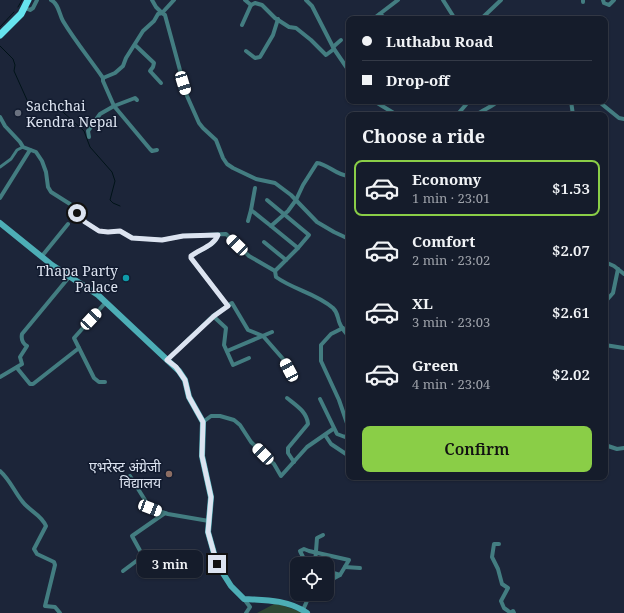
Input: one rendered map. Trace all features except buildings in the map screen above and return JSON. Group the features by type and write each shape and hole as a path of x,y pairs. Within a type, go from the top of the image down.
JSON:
{"highway":[{"path":"0,35 21,14 28,0"}],"main road":[{"path":"0,223 52,265 88,287 176,367 185,380 189,397 203,422 202,456 211,497 208,532 217,564 231,586 244,599 269,600 289,603 305,612"}],"street":[{"path":"25,8 30,10 33,8 37,0"},
{"path":"51,0 58,6 60,16 103,78 114,106 150,149 152,151 157,150"},
{"path":"152,0 168,19 187,96 199,123 216,140 223,158 234,168 256,180 275,183 296,200 317,222 346,238"},
{"path":"103,78 119,70 123,66 126,58 144,32 158,14 162,13 174,0"},
{"path":"245,0 251,5"},
{"path":"306,0 312,6 333,48 346,67"},
{"path":"377,16 398,0"},
{"path":"443,0 453,16"},
{"path":"484,16 501,0"},
{"path":"603,0 604,3 609,5 614,0"},
{"path":"242,25 251,5 259,3 266,8 272,16 289,27 296,28 326,55 341,40"},
{"path":"246,51 255,58 260,57 274,35 278,19"},
{"path":"135,45 154,63 149,72 161,83"},
{"path":"88,137 88,131 100,114 114,106 135,98 137,100"},
{"path":"379,104 392,112"},
{"path":"460,112 466,104"},
{"path":"480,112 495,104"},
{"path":"602,104 619,118 624,119"},
{"path":"0,117 5,126 23,147 36,152 42,161 46,172 50,192 70,204 85,222 99,231 120,231 132,238 162,240 183,236 226,234 249,256 275,271"},
{"path":"0,167 11,159 17,150 23,147"},
{"path":"0,198 30,150"},
{"path":"271,226 288,211 317,163 338,174 346,175"},
{"path":"248,221 255,188"},
{"path":"267,200 309,235 275,271"},
{"path":"251,210 298,248"},
{"path":"42,256 68,224"},
{"path":"218,235 216,241 195,253 191,256 191,258 228,306"},
{"path":"264,242 286,260"},
{"path":"608,264 624,274"},
{"path":"608,299 613,293 618,269"},
{"path":"275,271 276,277 287,285 311,294 326,302 335,310 339,317 340,324 346,334"},
{"path":"0,377 22,364 20,358 27,346 21,339 22,334 70,276"},
{"path":"105,382 96,381 74,338 106,302"},
{"path":"167,360 214,316 232,303 248,330 263,336 284,360 289,370"},
{"path":"214,316 226,328 224,345 233,365 249,358"},
{"path":"343,328 336,330 323,341 320,346 321,361 339,400 346,420"},
{"path":"227,351 272,332"},
{"path":"608,345 624,348"},
{"path":"17,368 30,384 33,384 79,348"},
{"path":"287,398 304,412 308,418 308,424 288,448 288,453 294,462"},
{"path":"320,399 333,429 337,434 346,436"},
{"path":"203,422 212,416 220,416 234,420 240,425 254,445 274,464 281,476 308,447 333,429"},
{"path":"325,435 331,444 346,454"},
{"path":"608,446 617,449 624,448"},
{"path":"0,471 8,478 22,502 43,519 46,526 34,549 37,554 54,562 55,565 45,606 55,607 60,613"},
{"path":"130,476 150,508 165,513 208,521"},
{"path":"123,571 143,556 132,536 165,513"},
{"path":"316,557 317,538 323,535"},
{"path":"499,544 494,544 492,556 498,569 502,584 508,588 501,601 504,608 511,613 513,611 514,613"},
{"path":"303,557 300,551 304,549 349,560 340,575 334,578"},
{"path":"345,567 360,568"},
{"path":"334,573 340,575"},
{"path":"244,599 250,607 246,613"},
{"path":"305,612 308,601"}],"green space":[{"path":"276,603 304,613 257,613"}],"waterway":[{"path":"18,7 22,0"},
{"path":"0,27 14,12"},
{"path":"0,46 13,59 15,65 14,71 27,100 32,105 37,106 54,104 84,131 90,147 112,172 115,181 110,200 120,206"}],"place":[{"name":"Sachchai Kendra Nepal","path":"18,113"},
{"name":"Thapa Party Palace","path":"126,278"},
{"name":"एभरेस्ट अंग्रेजी विद्यालय","path":"169,474"}],"route":[{"path":"77,213 85,222 99,231 120,231 132,238 162,240 183,236 218,235 216,241 195,253 191,256 191,258 228,306 214,316 167,360 176,367 185,380 189,397 196,407 203,422 202,456 211,497 208,532 217,564"}]}
